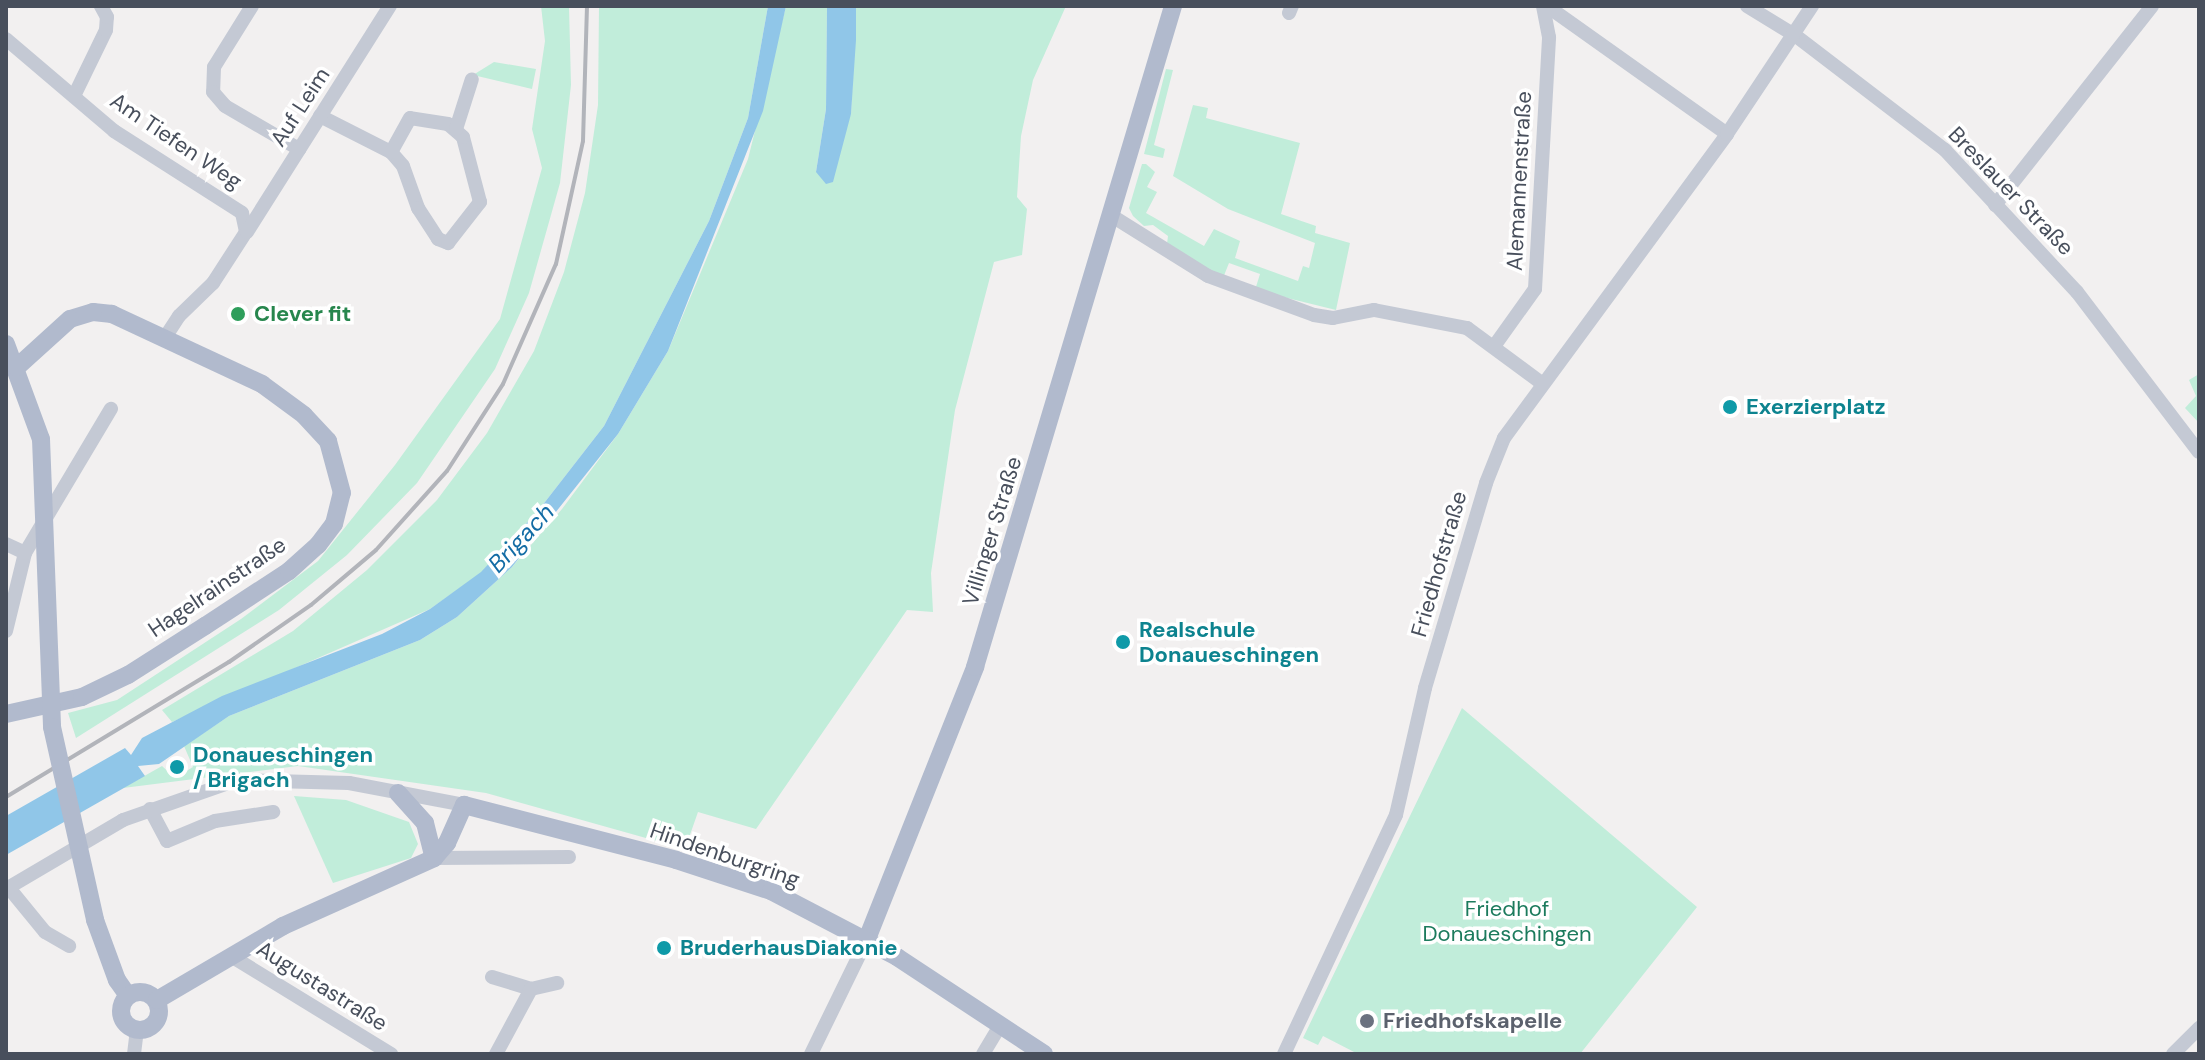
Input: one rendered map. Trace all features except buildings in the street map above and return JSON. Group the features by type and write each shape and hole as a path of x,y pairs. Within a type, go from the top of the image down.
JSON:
{"main road":[{"name":"Villinger Straße","path":"867,939 975,667 1173,6"},
{"name":"Hagelrainstraße","path":"6,714 82,697 128,675 289,571 334,524 342,493 337,464 314,423 262,384 166,336 112,314 84,313 70,319 12,370"},
{"path":"6,344 12,370 41,439 52,727 95,920 117,980 128,996"},
{"path":"398,793 425,823 434,858"},
{"name":"Hindenburgring","path":"464,805 676,860 771,891 867,939 1044,1054"},
{"path":"157,1000 283,926 434,858 447,843 464,805"},
{"path":"144,991 157,1000 157,1022 137,1030 123,1019 121,1006 128,996 144,991"}],"street":[{"path":"74,96 106,30 107,17 101,6"},
{"path":"252,6 214,67 213,92 225,106 299,149"},
{"name":"Alemannenstraße","path":"1545,6 1626,58 1727,134"},
{"name":"Alemannenstraße","path":"1495,345 1535,289 1549,37 1545,6"},
{"name":"Breslauer Straße","path":"1747,6 1796,36 1945,150 2077,292 2199,452"},
{"name":"Friedhofstraße","path":"1284,1054 1396,815 1425,688 1492,463 1543,384 1796,36 1812,6"},
{"path":"1995,205 2152,6"},
{"name":"Auf Leim","path":"246,232 320,116 383,8"},
{"name":"Am Tiefen Weg","path":"6,39 114,131 242,213 246,232"},
{"path":"320,116 391,152 403,166 418,208 438,239 448,243 480,202 456,129 472,79"},
{"path":"391,152 410,118 456,129"},
{"path":"1112,216 1208,276 1246,293 1323,317 1374,310 1467,328 1495,345 1543,384"},
{"path":"166,336 179,316 213,283 246,232"},
{"path":"6,631 25,553 111,409"},
{"path":"6,544 25,553"},
{"path":"69,946 45,932 7,888 150,809 237,780 295,779 464,805"},
{"path":"150,809 167,841 215,821 273,812"},
{"path":"434,858 569,857"},
{"name":"Villinger Straße","path":"811,1054 867,939"},
{"name":"Augustastraße","path":"231,956 391,1054"},
{"path":"492,977 531,989 557,983"},
{"path":"496,1054 531,989"},
{"path":"983,1054 1000,1026"},
{"path":"2173,1054 2199,1028"},
{"path":"134,1054 137,1030"}],"green space":[{"path":"541,6 569,6 571,85 560,183 529,293 495,369 417,483 347,555 279,610 76,738 68,713 117,700 241,619 318,561 395,465 500,319 542,168 532,129 545,41"},
{"path":"599,6 768,6 748,118 709,221 604,426 538,511 481,573 430,609 172,722 162,710 293,631 367,570 437,500 487,433 534,351 564,272 585,193 598,105"},
{"path":"786,6 827,6 826,109 816,172 851,114 856,6 1066,6 1033,80 1021,136 1017,197 1027,209 1022,255 994,262 955,410 931,573 933,612 907,610 756,829 698,812 685,849 486,793 298,766 123,788 162,766 175,778 193,767 184,746 229,716 420,640 457,617 512,567 562,509 618,434 668,351 748,159"},
{"path":"494,62 536,69 532,89 473,75"},
{"path":"1166,69 1173,70 1154,145 1165,149 1163,158 1144,154"},
{"path":"1193,105 1208,108 1206,118 1300,143 1281,214 1316,226 1315,233 1350,243 1336,310 1255,290 1260,274 1229,263 1223,278 1167,244 1168,236 1153,225 1144,226 1133,216 1129,208 1142,164 1146,164 1155,172 1147,187 1157,192 1146,213 1204,246 1214,229 1240,241 1235,258 1298,281 1303,266 1309,268 1315,243 1228,209 1173,176"},
{"path":"2199,374 2199,423 2185,408 2196,396 2189,380"},
{"name":"Friedhof Donaueschingen","path":"1462,708 1697,907 1580,1054 1358,1054 1323,1036 1318,1045 1303,1038"},
{"path":"294,796 346,800 409,822 418,844 411,858 333,883"}],"water":[{"name":"Brigach","path":"768,6 786,6 763,111 668,351 618,434 512,567 457,617 420,640 229,716 159,764 138,766 145,776 6,855 6,816 125,748 131,755 142,738 222,696 382,634 430,609 481,572 538,511 604,426 709,221 748,118"},
{"path":"827,6 856,6 856,40 851,114 833,182 826,184 816,172 826,109"}],"railway":[{"path":"6,797 229,662 311,605 376,550 447,471 503,384 556,264 583,141 587,6"}],"place":[{"name":"Clever fit","path":"238,314"},
{"name":"Exerzierplatz","path":"1730,407"},
{"name":"Realschule Donaueschingen","path":"1123,642"},
{"name":"Donaueschingen / Brigach","path":"177,767"},
{"name":"BruderhausDiakonie","path":"664,948"},
{"name":"Friedhofskapelle","path":"1367,1021"}]}
